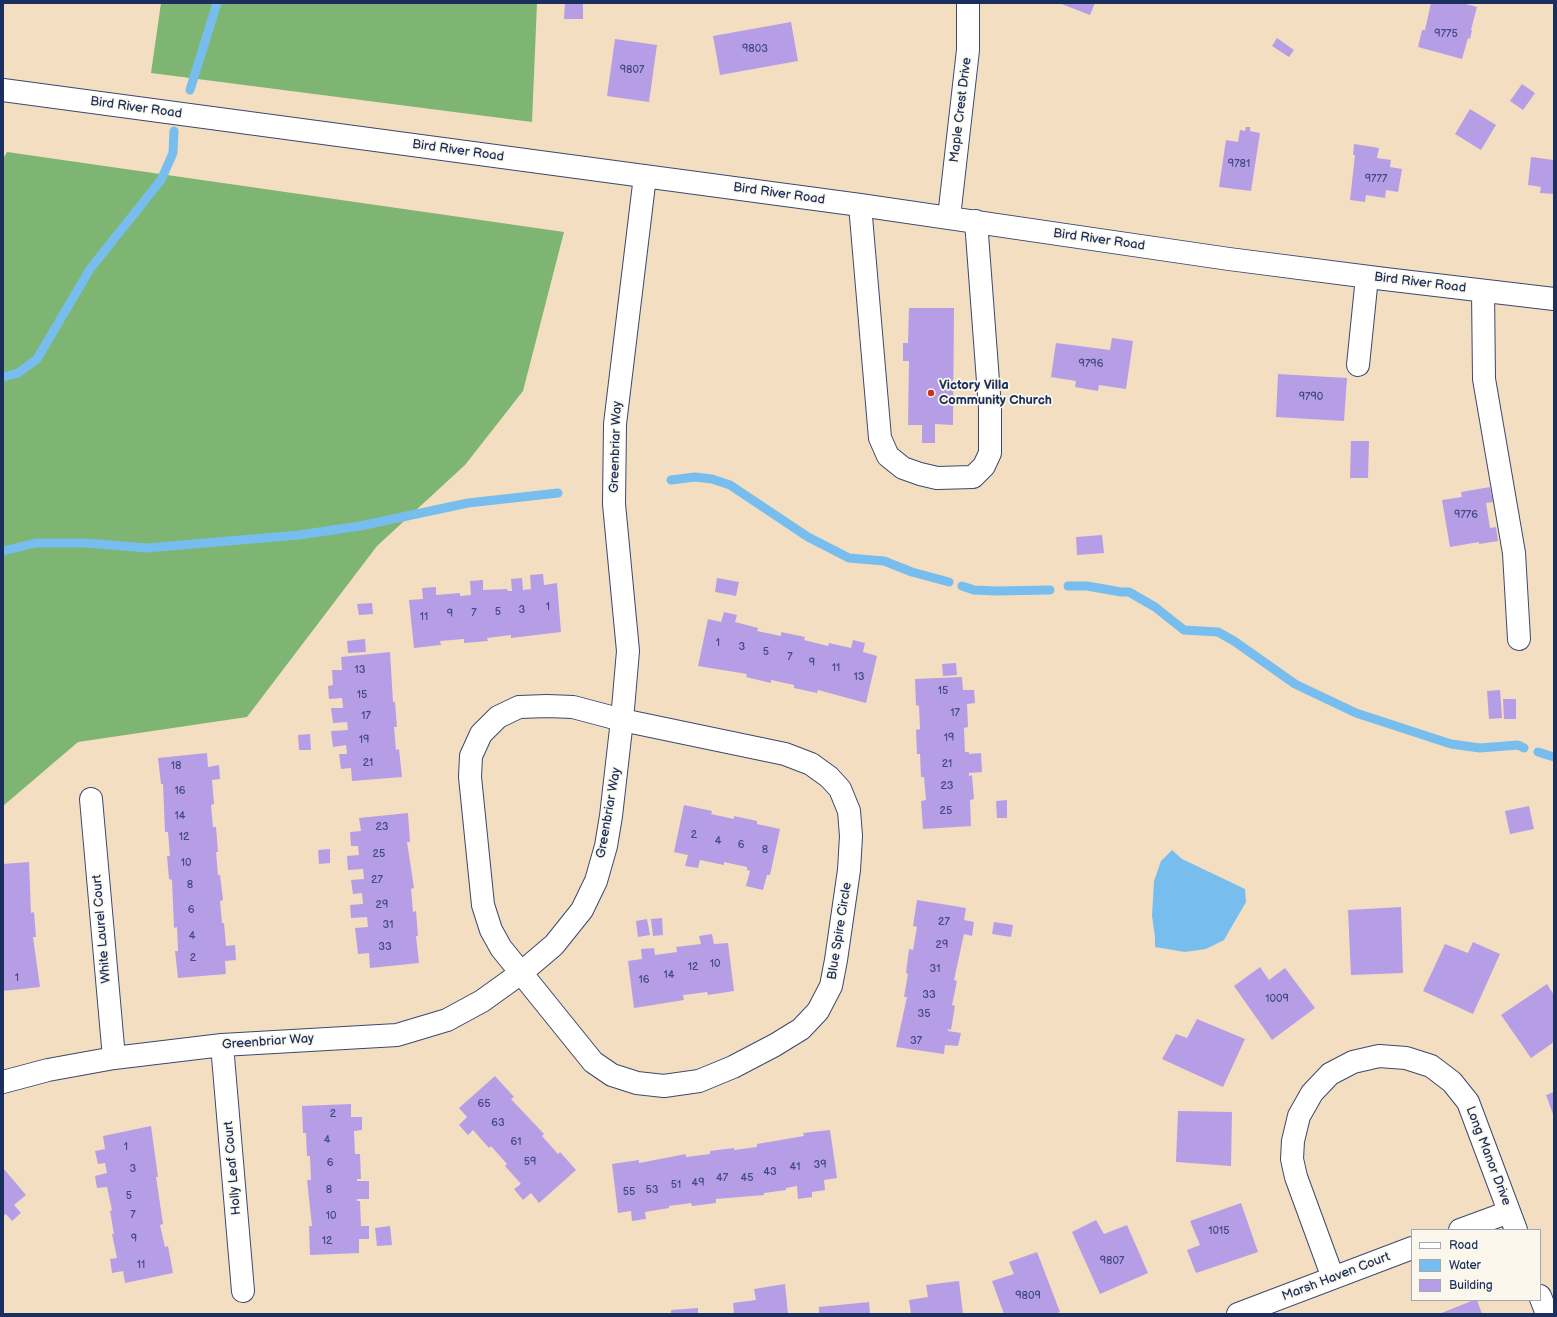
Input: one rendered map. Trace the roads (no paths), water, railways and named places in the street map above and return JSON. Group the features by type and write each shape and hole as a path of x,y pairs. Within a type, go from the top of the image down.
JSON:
{"street":[{"name":"Maple Crest Drive","path":"949,217 968,50 968,3"},
{"name":"Bird River Road","path":"3,90 860,204 1099,240 1368,277 1554,299"},
{"name":"Greenbriar Way","path":"3,1082 48,1070 114,1058 222,1045 397,1035 448,1020 482,1001 521,973 554,945 582,910 596,881 606,846 622,720 628,651 614,504 615,424 645,176"},
{"path":"860,204 880,438 888,456 904,468 920,474 938,478 973,477 984,466 990,454 990,408 976,221"},
{"path":"1358,364 1368,277"},
{"path":"1483,291 1484,379 1514,553 1519,639"},
{"path":"521,973 501,948 490,930 483,904 470,777 471,756 481,734 498,717 519,707 574,707 622,720"},
{"name":"Blue Spire Circle","path":"521,973 593,1062 612,1075 636,1083 664,1086 699,1081 733,1068 775,1045 801,1028 818,1011 831,986 849,870 851,836 849,811 840,789 811,764 785,754 622,720"},
{"name":"White Laurel Court","path":"91,800 114,1058"},
{"name":"Holly Leaf Court","path":"222,1045 243,1291"},
{"name":"Long Manor Drive","path":"1333,1278 1296,1177 1292,1159 1293,1142 1299,1116 1312,1093 1330,1074 1353,1062 1379,1056 1406,1058 1431,1066 1452,1082 1468,1102 1512,1221"},
{"path":"1466,1229 1512,1221"},
{"name":"Marsh Haven Court","path":"1238,1314 1411,1248"},
{"path":"1541,1299 1547,1314"}],"water":[{"path":"1172,850 1182,859 1245,889 1246,902 1224,940 1206,949 1185,952 1155,947 1152,916 1154,881 1161,861"}],"waterway":[{"path":"190,90 217,3"},
{"path":"3,377 18,373 37,359 90,269 161,180 173,153 174,131"},
{"path":"671,480 695,477 712,479 730,485 808,537 849,558 884,561 912,572 949,582"},
{"path":"3,551 36,543 86,543 147,548 299,535 360,526 468,503 558,493"},
{"path":"962,586 974,590 1050,590"},
{"path":"1068,586 1087,586 1129,592 1155,607 1184,630 1218,632 1234,641 1295,684 1356,713 1451,744 1480,748 1518,745 1524,748"},
{"path":"1538,752 1554,757"}],"place":[{"name":"Victory Villa Community Church","path":"931,393"}]}
